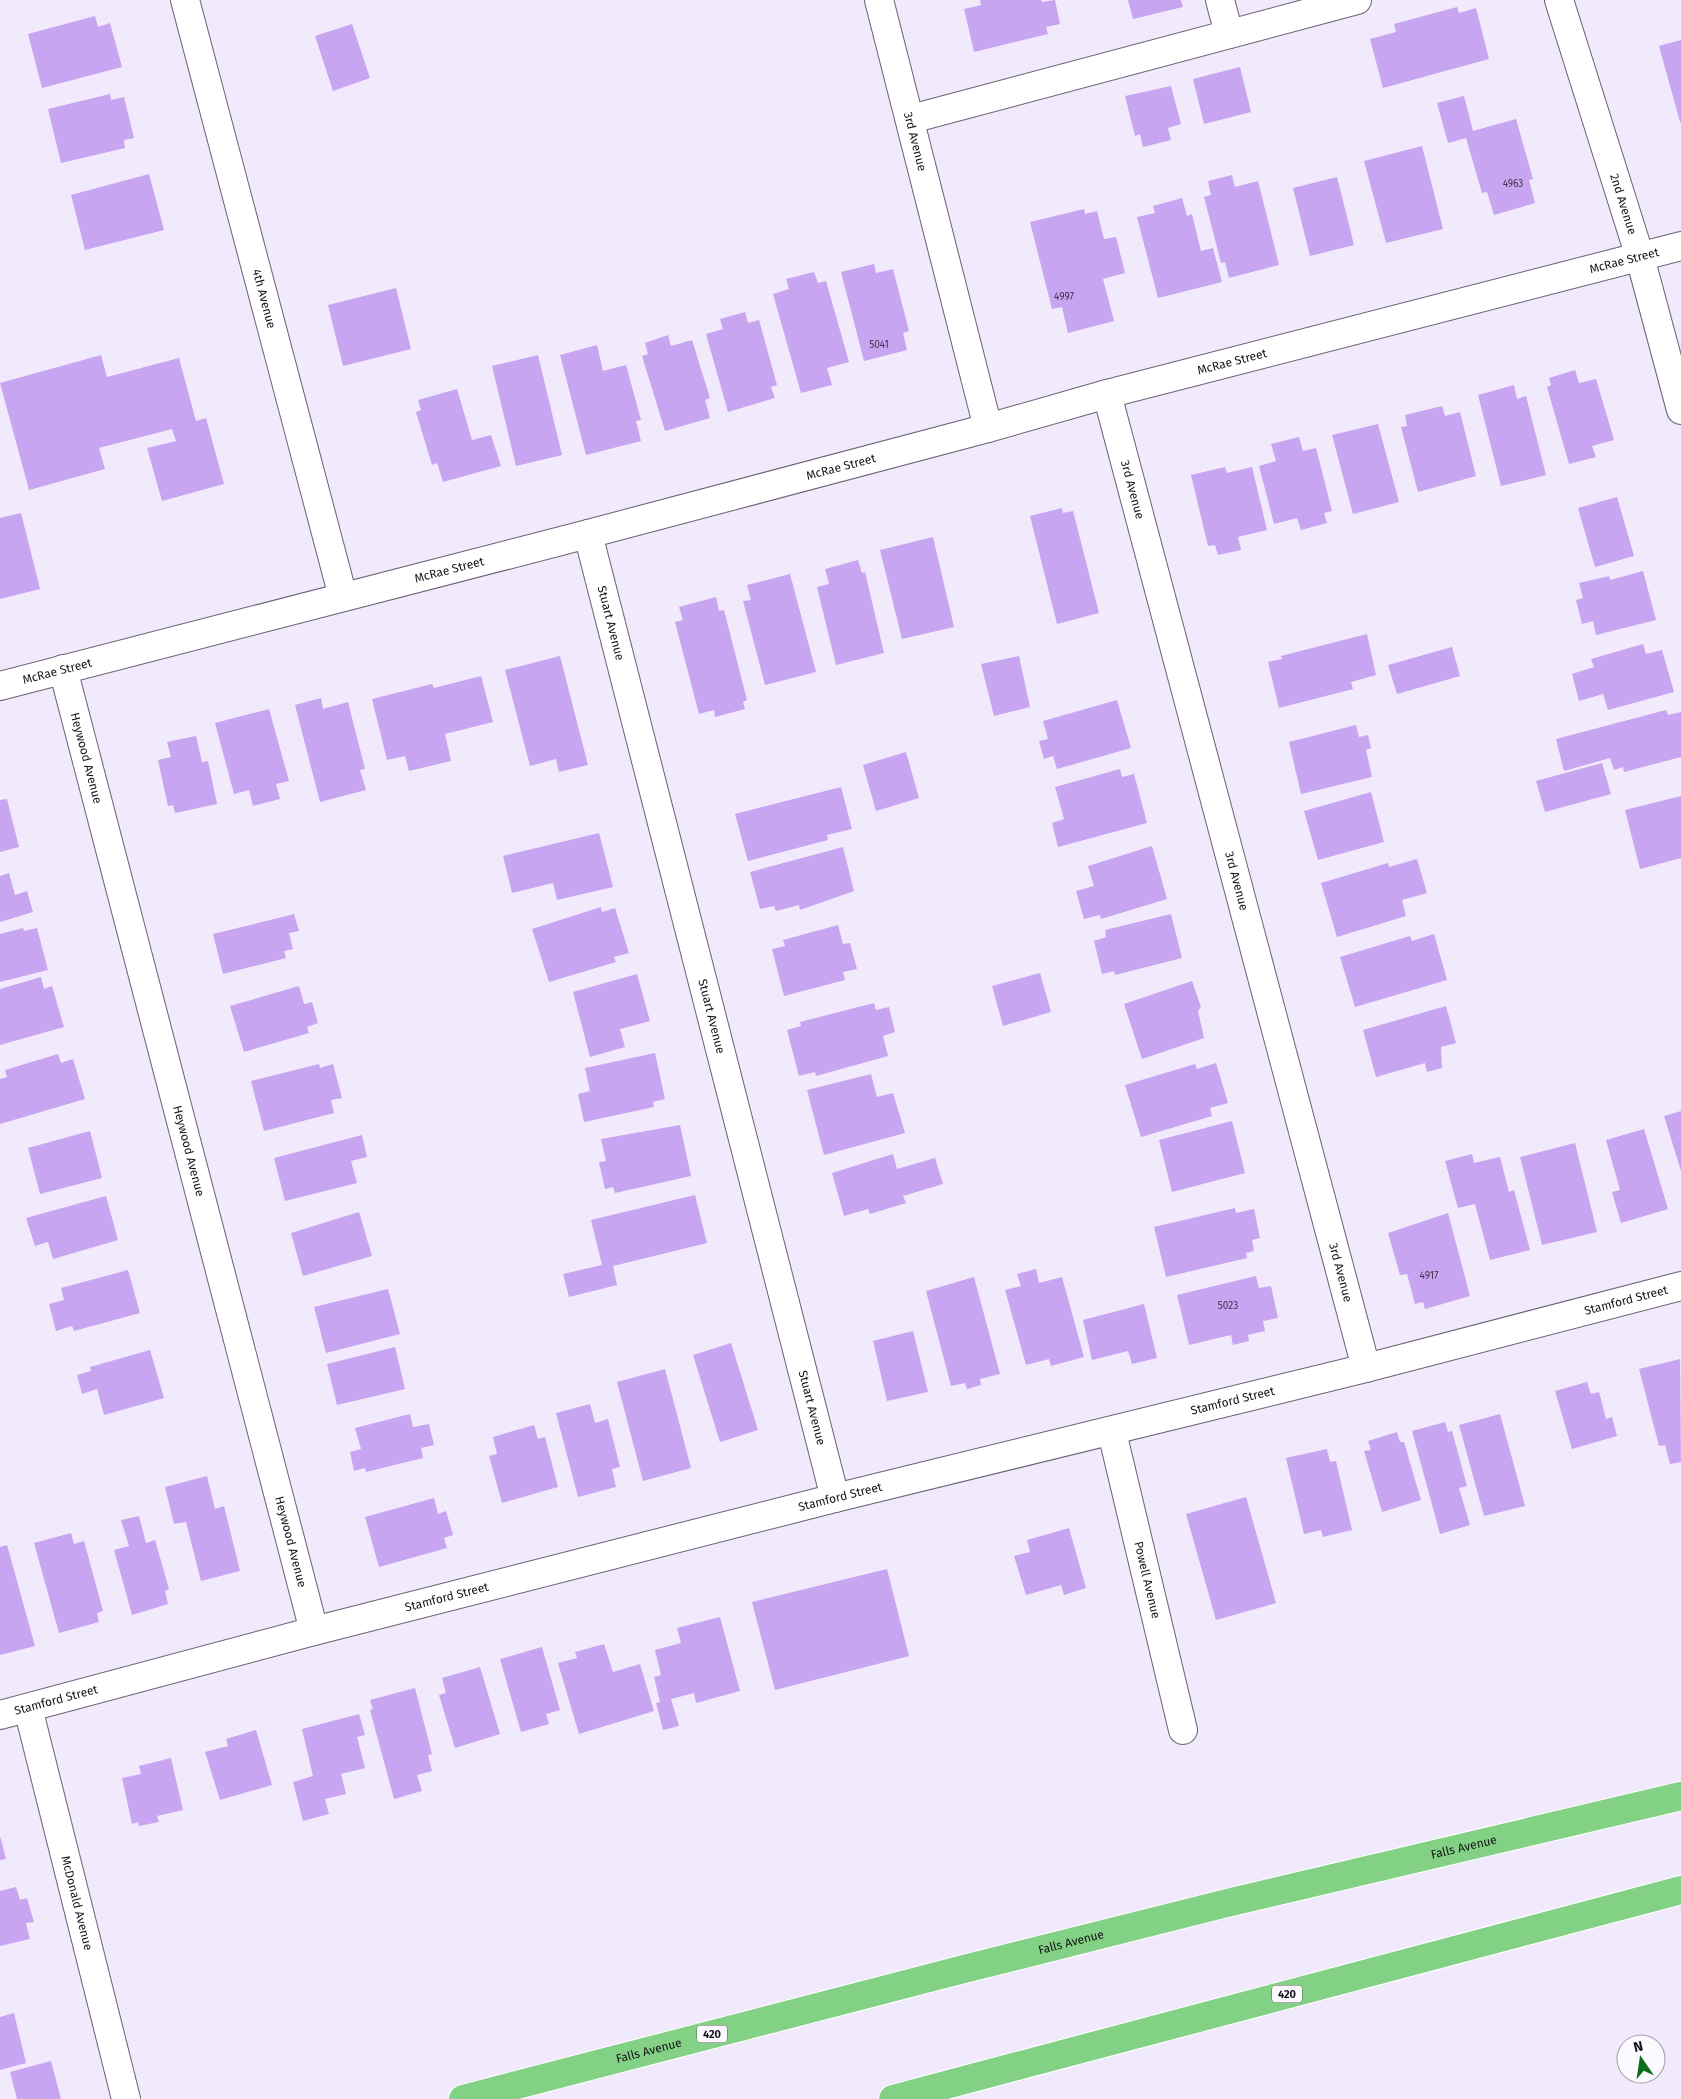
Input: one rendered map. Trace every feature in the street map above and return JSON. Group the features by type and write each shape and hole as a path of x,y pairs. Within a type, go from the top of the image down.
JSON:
{"highway":[{"name":"Falls Avenue","path":"464,2099 1227,1903 1681,1796"},
{"name":"420","path":"893,2099 1681,1890"}],"street":[{"name":"4th Avenue","path":"185,0 343,597"},
{"name":"3rd Avenue","path":"879,0 911,119 988,428"},
{"path":"1220,0 1230,34"},
{"path":"911,119 1357,0"},
{"name":"2nd Avenue","path":"1559,0 1640,257 1681,410"},
{"name":"McRae Street","path":"0,686 588,534 988,428 1107,394 1681,246"},
{"name":"3rd Avenue","path":"1107,394 1366,1368"},
{"name":"Stuart Avenue","path":"588,534 836,1498"},
{"name":"Heywood Avenue","path":"63,669 314,1631"},
{"name":"Stamford Street","path":"0,1715 314,1631 836,1498 1112,1432 1366,1368 1681,1286"},
{"name":"Powell Avenue","path":"1112,1432 1184,1730"},
{"name":"McDonald Avenue","path":"28,1708 126,2099"}],"building":[{"path":"980,0 1041,0 1042,2 1055,0 1060,24 1046,27 1048,34 974,52 964,9 981,5"},
{"path":"1128,0 1181,0 1183,7 1133,19"},
{"path":"1457,7 1459,13 1476,8 1489,59 1383,88 1370,39 1396,32 1394,24"},
{"path":"95,16 98,27 110,23 122,67 42,88 28,34"},
{"path":"352,24 370,78 333,91 315,36"},
{"path":"1681,40 1681,122 1680,122 1659,46"},
{"path":"1240,67 1251,112 1204,124 1193,79"},
{"path":"1171,86 1181,124 1168,128 1171,140 1143,147 1140,134 1135,136 1125,96"},
{"path":"110,94 111,100 124,97 134,138 124,140 125,148 61,163 48,109"},
{"path":"1464,96 1473,131 1516,119 1533,179 1529,180 1535,203 1494,215 1487,192 1482,193 1466,138 1448,143 1437,103"},
{"path":"1422,146 1443,229 1386,243 1364,161"},
{"path":"149,174 164,230 85,250 71,195"},
{"path":"1232,175 1235,187 1258,181 1279,265 1229,278 1225,262 1221,263 1204,197 1211,195 1208,181"},
{"path":"1337,177 1354,245 1310,256 1293,188"},
{"path":"1182,198 1187,216 1192,214 1201,251 1213,248 1222,282 1158,298 1137,217 1155,213 1153,206"},
{"path":"1084,209 1085,214 1097,211 1104,239 1116,237 1125,273 1103,279 1114,321 1068,333 1062,307 1052,309 1030,222"},
{"path":"874,264 876,273 893,269 909,331 903,333 907,350 864,361 841,272"},
{"path":"814,272 818,283 826,281 849,362 827,368 832,385 801,393 773,294 789,289 786,279"},
{"path":"396,288 411,349 343,366 328,305"},
{"path":"745,312 748,323 759,320 777,385 771,387 775,398 728,412 706,334 723,329 720,319"},
{"path":"668,335 671,346 692,340 710,398 705,400 710,418 665,431 642,356 648,354 645,343"},
{"path":"597,345 603,371 626,365 641,420 636,421 641,441 586,455 560,355"},
{"path":"101,355 107,377 179,358 196,421 206,418 224,484 162,501 147,448 176,441 172,429 99,448 105,469 29,490 0,383"},
{"path":"538,355 562,455 516,466 492,366"},
{"path":"1575,370 1579,383 1596,379 1614,440 1592,446 1596,457 1569,464 1547,387 1551,385 1549,378"},
{"path":"1514,385 1517,399 1526,396 1546,475 1501,486 1478,395"},
{"path":"457,389 472,440 491,435 501,466 443,482 437,463 432,465 416,412 421,410 418,400"},
{"path":"1442,406 1445,416 1460,412 1476,476 1418,492 1401,427 1407,426 1405,415"},
{"path":"1378,424 1399,502 1353,514 1332,435"},
{"path":"1299,437 1303,451 1316,448 1332,511 1324,513 1327,523 1301,530 1297,518 1274,524 1259,466 1276,461 1271,444"},
{"path":"1225,467 1227,473 1252,467 1267,530 1238,537 1241,550 1218,555 1215,545 1208,546 1191,475"},
{"path":"1617,497 1634,556 1595,567 1578,508"},
{"path":"1062,508 1063,513 1073,511 1099,613 1057,624 1030,516"},
{"path":"21,513 40,589 0,599 0,518"},
{"path":"933,537 954,627 902,639 880,550"},
{"path":"858,560 862,573 865,572 884,653 836,665 817,587 829,584 825,569"},
{"path":"1643,571 1656,620 1596,635 1593,621 1582,624 1576,600 1583,598 1579,583 1609,576 1610,580"},
{"path":"790,574 816,672 765,685 743,601 751,600 747,585"},
{"path":"716,597 719,611 724,610 747,700 743,702 745,709 715,717 714,710 699,714 675,622 683,620 679,607"},
{"path":"1367,634 1376,675 1351,682 1353,689 1279,708 1268,662 1282,659 1281,656"},
{"path":"1643,644 1646,654 1662,650 1674,692 1608,710 1603,694 1579,701 1572,674 1594,667 1591,659"},
{"path":"1452,647 1460,676 1397,694 1388,665"},
{"path":"560,656 588,765 559,772 556,759 530,766 505,670"},
{"path":"1019,656 1030,707 994,716 981,664"},
{"path":"481,676 493,722 445,734 451,761 409,771 405,756 387,760 372,699 432,684 434,688"},
{"path":"321,698 323,709 348,702 365,769 360,770 366,790 320,802 295,705"},
{"path":"1117,700 1131,748 1057,769 1053,756 1044,759 1039,741 1048,739 1043,721"},
{"path":"269,709 289,781 276,784 280,799 253,806 249,790 234,794 215,723"},
{"path":"1666,710 1668,715 1681,712 1681,757 1624,772 1623,767 1614,770 1610,758 1564,771 1556,739"},
{"path":"1356,725 1359,737 1368,735 1371,748 1366,750 1372,777 1301,794 1289,742"},
{"path":"196,736 202,762 208,761 217,804 175,813 173,805 168,806 158,760 171,757 167,742"},
{"path":"906,752 919,798 876,811 863,765"},
{"path":"1602,763 1611,794 1545,812 1536,781"},
{"path":"1120,769 1122,777 1134,774 1147,823 1058,847 1052,823 1064,819 1055,787"},
{"path":"841,787 852,829 827,835 828,840 748,861 735,814"},
{"path":"1371,792 1384,842 1318,860 1304,811"},
{"path":"1681,796 1681,858 1640,869 1625,810"},
{"path":"7,799 19,847 0,852 0,800"},
{"path":"599,833 613,887 557,900 553,883 512,893 503,856"},
{"path":"1152,846 1167,899 1101,919 1100,915 1084,919 1076,891 1094,886 1088,866"},
{"path":"843,847 854,891 800,910 799,905 776,911 774,906 760,909 750,872"},
{"path":"1417,859 1427,893 1402,900 1406,916 1337,937 1321,883 1388,863 1389,867"},
{"path":"9,873 15,895 27,891 33,912 0,922 0,876"},
{"path":"601,907 602,912 615,908 629,953 614,957 616,962 549,982 532,929"},
{"path":"294,914 299,931 289,933 293,949 284,951 286,958 223,974 213,934"},
{"path":"1171,914 1182,958 1115,975 1114,971 1102,974 1094,941 1106,937 1105,930"},
{"path":"838,925 843,944 850,943 857,969 843,972 845,980 784,996 772,949 785,946 783,940"},
{"path":"23,928 24,931 37,928 48,970 0,982 0,934"},
{"path":"1434,934 1447,980 1355,1007 1340,957 1410,936 1412,941"},
{"path":"1040,973 1051,1012 1003,1026 992,986"},
{"path":"637,974 650,1021 620,1029 625,1047 590,1057 573,992"},
{"path":"41,977 44,989 52,986 64,1027 0,1045 0,989"},
{"path":"1192,981 1201,1007 1198,1011 1204,1038 1142,1059 1124,1004"},
{"path":"299,986 304,1004 312,1002 318,1023 307,1027 309,1033 244,1052 230,1006"},
{"path":"874,1003 876,1010 889,1007 895,1032 883,1036 888,1056 816,1076 815,1072 799,1076 787,1030 801,1026 800,1022"},
{"path":"1446,1006 1456,1043 1441,1047 1442,1068 1427,1072 1425,1063 1376,1077 1363,1030"},
{"path":"655,1053 665,1099 653,1102 654,1107 584,1122 578,1094 590,1091 585,1068"},
{"path":"58,1054 61,1063 73,1059 85,1099 0,1124 0,1079 7,1077 5,1070"},
{"path":"1216,1063 1228,1103 1210,1108 1212,1116 1141,1137 1125,1085 1195,1064 1197,1069"},
{"path":"319,1064 320,1068 333,1064 342,1098 331,1100 334,1113 264,1131 251,1081"},
{"path":"871,1074 877,1097 893,1093 905,1133 824,1155 807,1090"},
{"path":"1681,1111 1681,1171 1664,1116"},
{"path":"1232,1121 1245,1173 1172,1192 1159,1140"},
{"path":"680,1125 691,1176 615,1193 613,1187 605,1189 599,1162 606,1161 601,1139"},
{"path":"1644,1129 1668,1209 1621,1223 1612,1192 1620,1190 1606,1140"},
{"path":"90,1131 102,1178 40,1194 28,1148"},
{"path":"362,1135 367,1157 351,1161 357,1183 285,1201 274,1158"},
{"path":"1575,1143 1597,1232 1542,1245 1520,1157"},
{"path":"893,1154 897,1169 935,1158 943,1184 903,1196 906,1203 870,1214 868,1209 844,1216 832,1173"},
{"path":"1472,1154 1474,1163 1500,1157 1509,1192 1514,1190 1530,1250 1490,1260 1475,1204 1458,1208 1445,1161"},
{"path":"695,1195 707,1243 613,1266 617,1285 569,1297 563,1274 602,1265 591,1220"},
{"path":"106,1196 118,1240 53,1259 48,1242 35,1246 26,1218"},
{"path":"1235,1208 1236,1213 1254,1209 1260,1238 1252,1240 1254,1251 1246,1253 1247,1258 1166,1277 1154,1227"},
{"path":"359,1212 372,1256 303,1276 291,1233"},
{"path":"1448,1213 1470,1296 1425,1309 1423,1302 1415,1304 1407,1274 1400,1275 1388,1233"},
{"path":"1036,1269 1039,1283 1062,1277 1084,1357 1051,1366 1049,1359 1026,1365 1005,1290 1021,1286 1017,1274"},
{"path":"128,1270 140,1313 74,1331 72,1326 56,1331 49,1304 64,1300 61,1288"},
{"path":"1256,1276 1259,1288 1271,1286 1278,1318 1263,1321 1265,1331 1248,1335 1249,1341 1233,1345 1231,1335 1189,1345 1177,1295"},
{"path":"974,1277 1000,1374 980,1379 981,1385 967,1389 965,1383 951,1386 926,1291"},
{"path":"388,1289 400,1334 326,1353 314,1307"},
{"path":"1144,1304 1157,1358 1132,1364 1128,1351 1092,1360 1083,1320"},
{"path":"913,1331 928,1392 887,1401 873,1341"},
{"path":"731,1343 758,1430 720,1442 693,1355"},
{"path":"395,1347 405,1389 337,1405 327,1364"},
{"path":"150,1350 164,1398 104,1415 97,1389 82,1394 77,1375 91,1371 90,1367"},
{"path":"1680,1359 1681,1462 1670,1464 1665,1445 1659,1446 1639,1369"},
{"path":"665,1369 691,1468 643,1481 617,1382"},
{"path":"1587,1382 1591,1394 1599,1392 1606,1419 1612,1417 1617,1436 1572,1449 1555,1391"},
{"path":"590,1404 595,1423 608,1419 620,1467 612,1469 616,1487 578,1497 556,1413"},
{"path":"410,1414 413,1427 429,1424 434,1445 421,1448 423,1458 366,1472 365,1468 354,1471 350,1452 361,1449 355,1428"},
{"path":"1500,1414 1525,1506 1484,1516 1459,1425"},
{"path":"1445,1422 1448,1432 1452,1431 1467,1486 1459,1488 1470,1525 1440,1534 1412,1431"},
{"path":"534,1425 538,1439 545,1437 558,1487 502,1503 489,1456 497,1454 493,1437"},
{"path":"1397,1432 1400,1442 1404,1442 1421,1500 1382,1512 1364,1451 1371,1450 1368,1441"},
{"path":"1327,1449 1330,1462 1336,1461 1352,1530 1323,1537 1321,1530 1304,1534 1286,1458"},
{"path":"207,1476 215,1509 224,1506 240,1571 201,1581 186,1522 174,1524 165,1487"},
{"path":"1246,1497 1276,1603 1216,1620 1186,1514"},
{"path":"434,1498 438,1514 446,1511 453,1535 444,1538 447,1548 379,1567 365,1517"},
{"path":"139,1516 146,1543 155,1540 169,1589 165,1591 168,1604 132,1615 114,1550 129,1546 121,1520"},
{"path":"1069,1528 1086,1588 1064,1595 1061,1585 1026,1595 1014,1556 1030,1552 1027,1540"},
{"path":"71,1533 74,1544 84,1541 103,1611 97,1613 99,1622 59,1633 34,1543"},
{"path":"7,1545 35,1646 0,1655 0,1547"},
{"path":"887,1569 909,1656 775,1690 752,1602"},
{"path":"720,1617 740,1691 696,1703 694,1693 671,1699 679,1726 663,1730 656,1703 660,1702 654,1677 661,1675 655,1650 681,1643 677,1628"},
{"path":"604,1644 613,1672 640,1664 654,1711 579,1734 558,1663 577,1658 575,1652"},
{"path":"542,1647 560,1710 546,1714 549,1724 521,1732 500,1659"},
{"path":"480,1667 500,1734 455,1748 439,1695 446,1693 442,1678"},
{"path":"415,1688 432,1754 428,1755 432,1771 417,1775 422,1791 394,1799 370,1710 373,1709 370,1700"},
{"path":"359,1714 365,1735 357,1737 365,1768 341,1774 346,1794 325,1799 329,1814 303,1821 293,1782 313,1776 302,1729"},
{"path":"256,1730 272,1785 220,1800 205,1752 228,1746 226,1739"},
{"path":"171,1758 183,1810 157,1816 159,1822 139,1826 138,1822 132,1824 122,1778 141,1774 139,1766"},
{"path":"0,1836 6,1859 0,1860"},
{"path":"16,1887 20,1900 27,1898 34,1922 26,1923 30,1939 0,1946 0,1891"},
{"path":"14,2013 26,2063 0,2070 0,2017"},
{"path":"51,2061 61,2099 17,2099 10,2072"}]}
